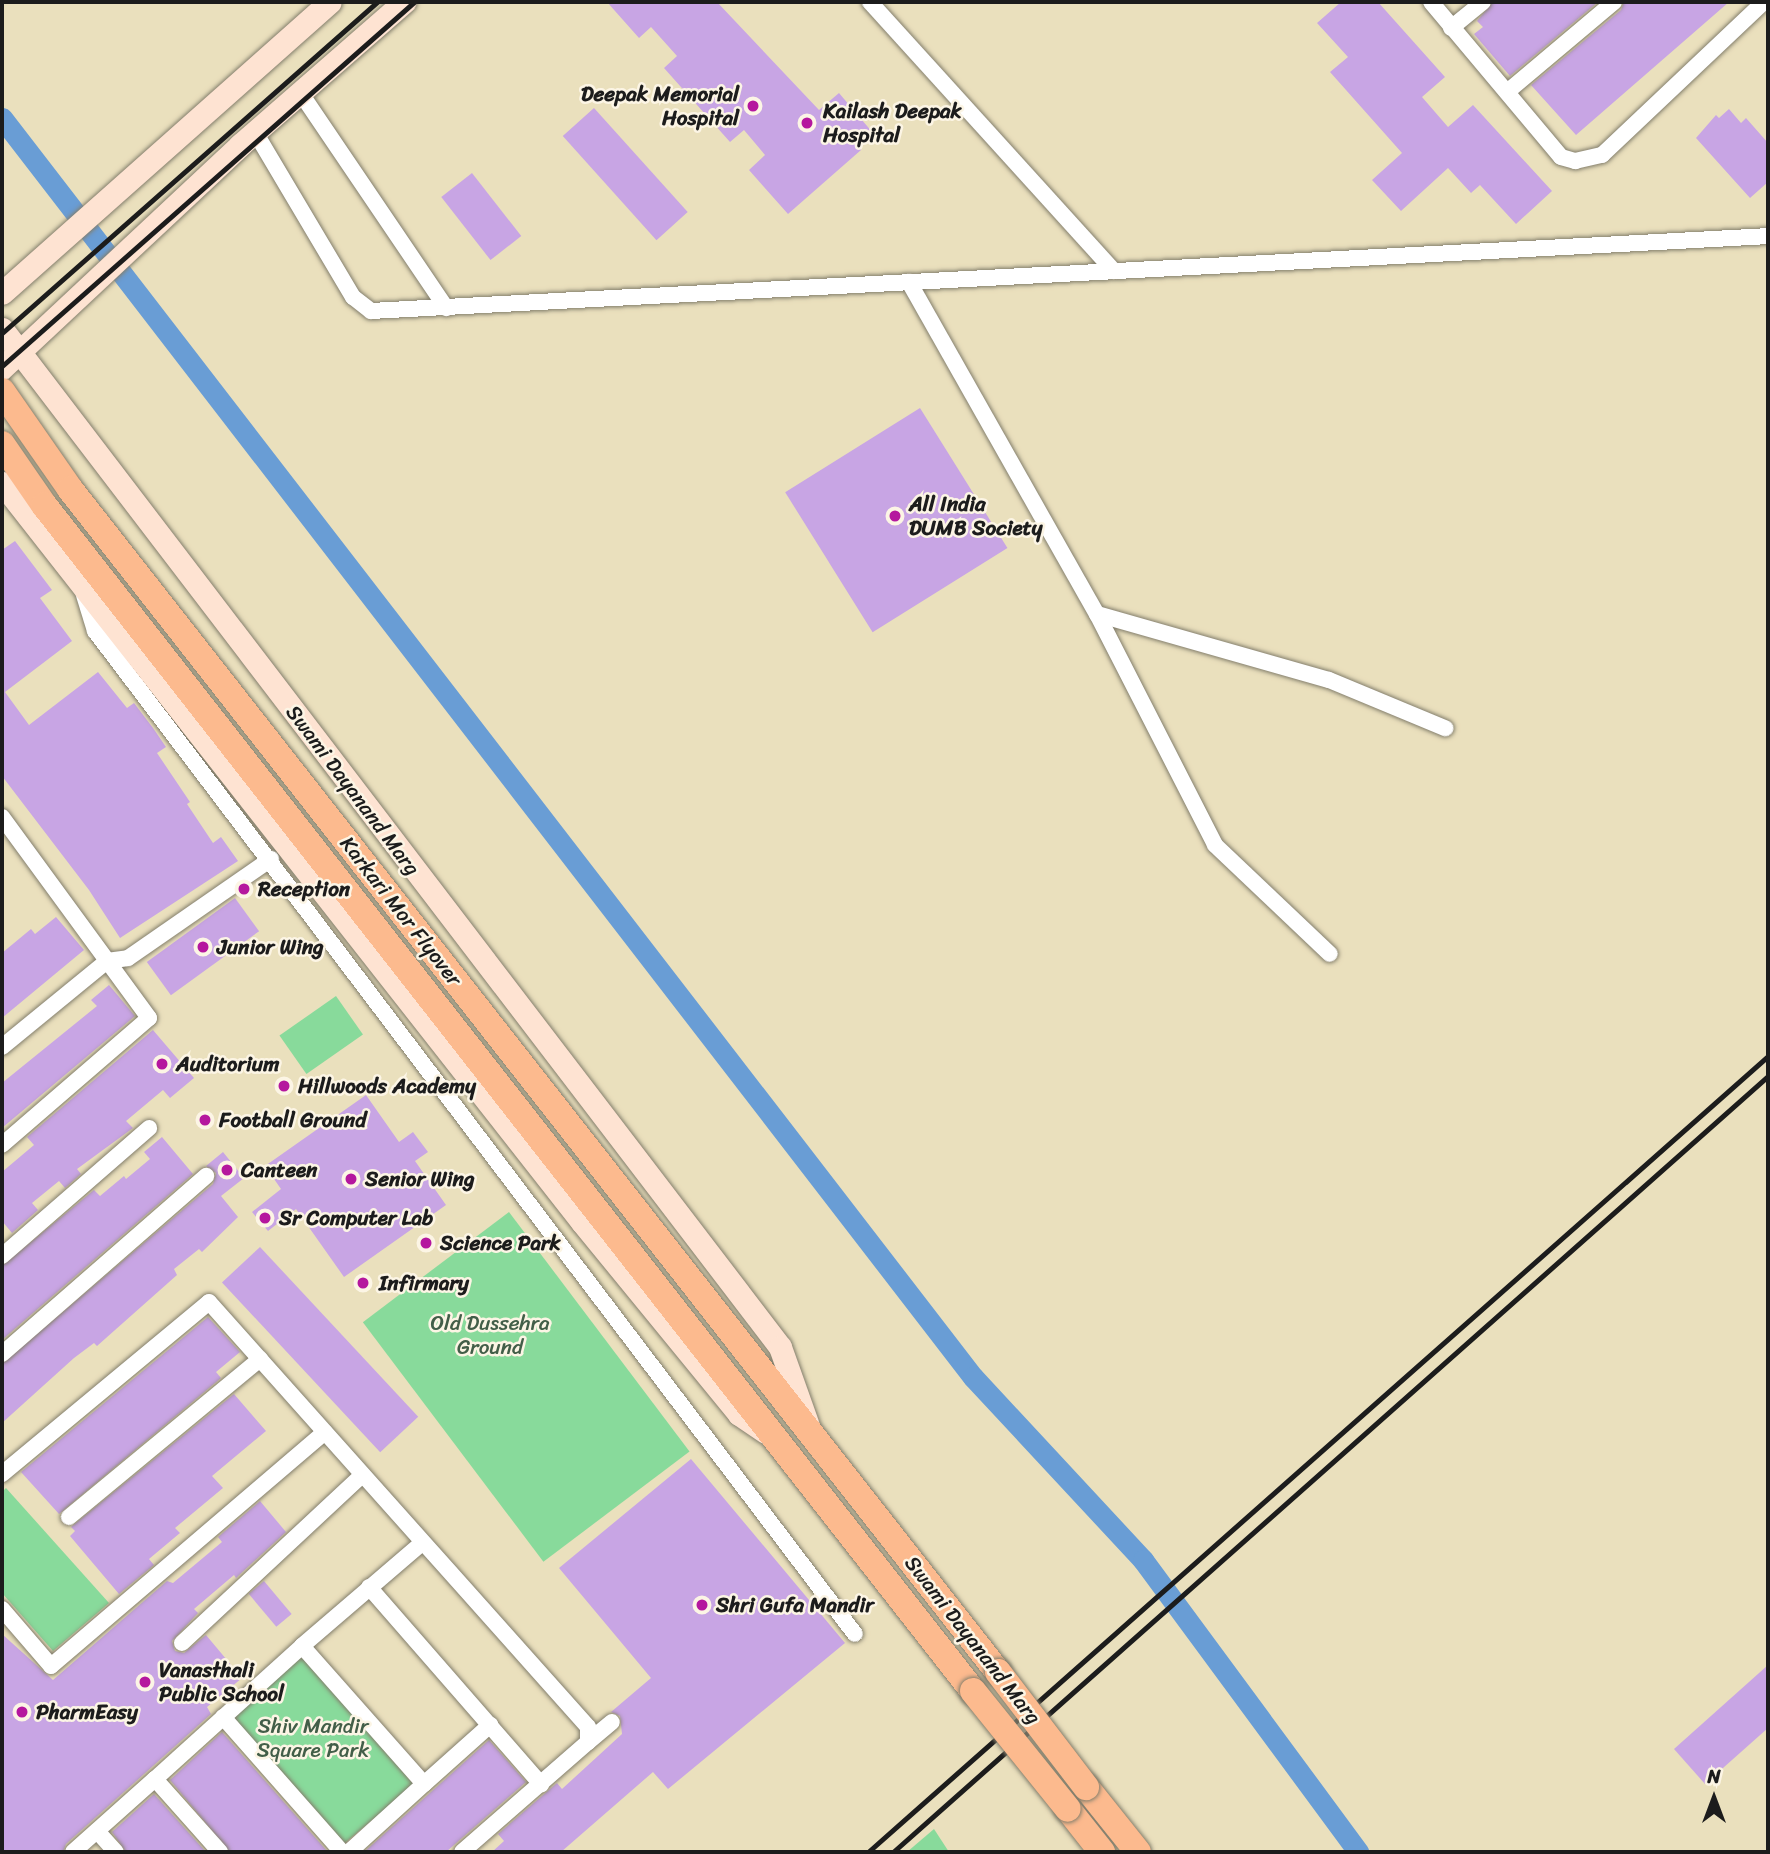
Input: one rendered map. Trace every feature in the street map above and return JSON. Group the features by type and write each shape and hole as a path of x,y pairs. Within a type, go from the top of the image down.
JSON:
{"main road":[{"path":"2,293 204,110 330,2"},
{"path":"2,368 248,139 404,2"},
{"name":"Swami Dayanand Marg","path":"2,329 703,1251 780,1347 808,1426 1138,1852"},
{"name":"Karkari Mor Flyover","path":"2,391 69,489 808,1426"},
{"name":"Karkari Mor Flyover","path":"2,444 44,505 775,1438"},
{"path":"2,483 649,1304 739,1415 775,1438"},
{"name":"Swami Dayanand Marg","path":"775,1438 1102,1852"}],"street":[{"path":"870,2 1114,271"},
{"path":"1431,2 1561,156 1589,160 1602,155 1764,2"},
{"path":"1451,28 1483,2"},
{"path":"1507,92 1614,2"},
{"path":"300,92 446,308"},
{"path":"248,139 359,304 384,311 1768,236"},
{"path":"909,282 1097,614 1215,845 1331,954"},
{"path":"81,586 95,631 271,859 855,1634"},
{"path":"1097,614 1329,680 1445,728"},
{"path":"2,817 149,1018 2,1145"},
{"path":"2,1047 107,961 128,958 271,859"},
{"path":"2,1256 149,1128"},
{"path":"2,1354 206,1176"},
{"path":"2,1474 209,1302 588,1727 588,1742"},
{"path":"69,1517 260,1359"},
{"path":"2,1609 51,1665 325,1432"},
{"path":"182,1643 362,1475"},
{"path":"73,1852 302,1646 422,1543"},
{"path":"369,1587 541,1784"},
{"path":"302,1646 424,1784"},
{"path":"223,1717 342,1852"},
{"path":"462,1852 612,1722"},
{"path":"349,1852 489,1725"},
{"path":"155,1779 220,1852"},
{"path":"97,1831 116,1852"}],"green space":[{"path":"336,996 363,1035 306,1074 279,1036"},
{"name":"Old Dussehra Ground","path":"509,1212 690,1452 543,1562 363,1322"},
{"path":"6,1488 109,1603 53,1651 2,1593 2,1492"},
{"name":"Shiv Mandir Square Park","path":"304,1654 414,1785 341,1846 231,1715"},
{"path":"934,1829 949,1852 907,1852"}],"building":[{"name":"Deepak Memorial Hospital","path":"607,2 717,2 819,110 839,93 873,133 861,142 861,150 788,214 749,170 765,155 744,130 730,142 664,68 677,56 651,27 639,38"},
{"path":"1341,2 1378,2 1445,77 1422,97 1448,127 1473,105 1552,191 1516,224 1480,185 1471,193 1448,168 1401,211 1372,180 1402,153 1330,72 1348,57 1317,23"},
{"path":"1493,2 1598,2 1510,76 1474,34 1483,27 1477,21"},
{"path":"1624,2 1729,2 1576,135 1531,85 1621,10"},
{"path":"594,108 688,212 656,240 563,136"},
{"path":"1729,109 1741,123 1746,118 1768,143 1768,182 1750,198 1696,138 1716,115 1719,118"},
{"path":"472,173 521,236 491,260 441,197"},
{"name":"All India DUMB Society","path":"920,408 1007,548 873,632 785,492"},
{"path":"15,541 52,590 40,598 72,641 5,692 29,725 98,672 127,708 134,703 153,728 166,747 157,753 190,802 187,804 213,843 221,837 238,861 120,938 89,890 2,776 2,550"},
{"name":"Junior Wing","path":"235,898 259,931 171,995 147,962"},
{"path":"56,917 84,950 2,1018 2,953 31,929 35,934"},
{"path":"109,985 135,1016 2,1128 2,1083 97,1006 91,1000"},
{"path":"153,1030 194,1078 170,1098 163,1090 126,1121 133,1128 77,1169 81,1174 65,1188 59,1181 32,1203 38,1210 12,1233 2,1221 2,1172 34,1145 27,1137"},
{"name":"Senior Wing","path":"366,1095 399,1142 413,1132 428,1152 415,1161 446,1205 344,1277 296,1209 268,1231 252,1212 281,1189 265,1166"},
{"path":"162,1137 193,1174 2,1340 2,1266 94,1190 100,1196 124,1176 126,1179 150,1159 144,1152"},
{"path":"223,1152 244,1178 221,1196 238,1217 202,1252 199,1249 174,1269 177,1275 97,1346 94,1343 74,1358 2,1423 2,1364 213,1184 216,1173 206,1166"},
{"path":"260,1247 418,1417 380,1452 222,1282"},
{"path":"208,1317 240,1352 216,1372 221,1378 59,1514 21,1472"},
{"path":"234,1394 266,1431 212,1476 223,1488 175,1528 180,1533 149,1559 154,1565 119,1594 70,1536 75,1531 71,1527"},
{"name":"Shri Gufa Mandir","path":"691,1459 845,1643 668,1789 653,1772 561,1852 492,1852 504,1841 498,1834 557,1783 562,1789 622,1734 620,1716 611,1712 651,1678 559,1568"},
{"path":"260,1501 286,1532 236,1578 234,1575 194,1609 198,1613 172,1641 175,1651 184,1653 206,1635 242,1678 207,1707 211,1714 66,1844 63,1852 2,1852 2,1634 53,1680 167,1581 173,1583 222,1542 218,1537"},
{"path":"264,1581 292,1614 276,1627 249,1594"},
{"path":"1768,1665 1768,1728 1705,1784 1674,1749"},
{"path":"222,1732 328,1852 230,1852 170,1780"},
{"path":"489,1740 526,1782 446,1852 364,1852"},
{"path":"154,1794 206,1852 126,1852 112,1832"}],"waterway":[{"path":"2,118 973,1377 1143,1560 1358,1852"}],"railway":[{"path":"2,333 377,2"},
{"path":"2,366 414,2"},
{"path":"868,1852 1768,1056"},
{"path":"893,1852 1768,1076"}],"place":[{"name":"Deepak Memorial Hospital","path":"753,106"},
{"name":"Kailash Deepak Hospital","path":"807,123"},
{"name":"All India DUMB Society","path":"895,516"},
{"name":"Reception","path":"244,889"},
{"name":"Junior Wing","path":"203,947"},
{"name":"Auditorium","path":"162,1064"},
{"name":"Hillwoods Academy","path":"284,1086"},
{"name":"Football Ground","path":"205,1120"},
{"name":"Canteen","path":"227,1170"},
{"name":"Senior Wing","path":"351,1179"},
{"name":"Sr Computer Lab","path":"265,1218"},
{"name":"Science Park","path":"426,1243"},
{"name":"Infirmary","path":"363,1283"},
{"name":"Shri Gufa Mandir","path":"702,1605"},
{"name":"Vanasthali Public School","path":"145,1682"},
{"name":"PharmEasy","path":"22,1712"}]}
